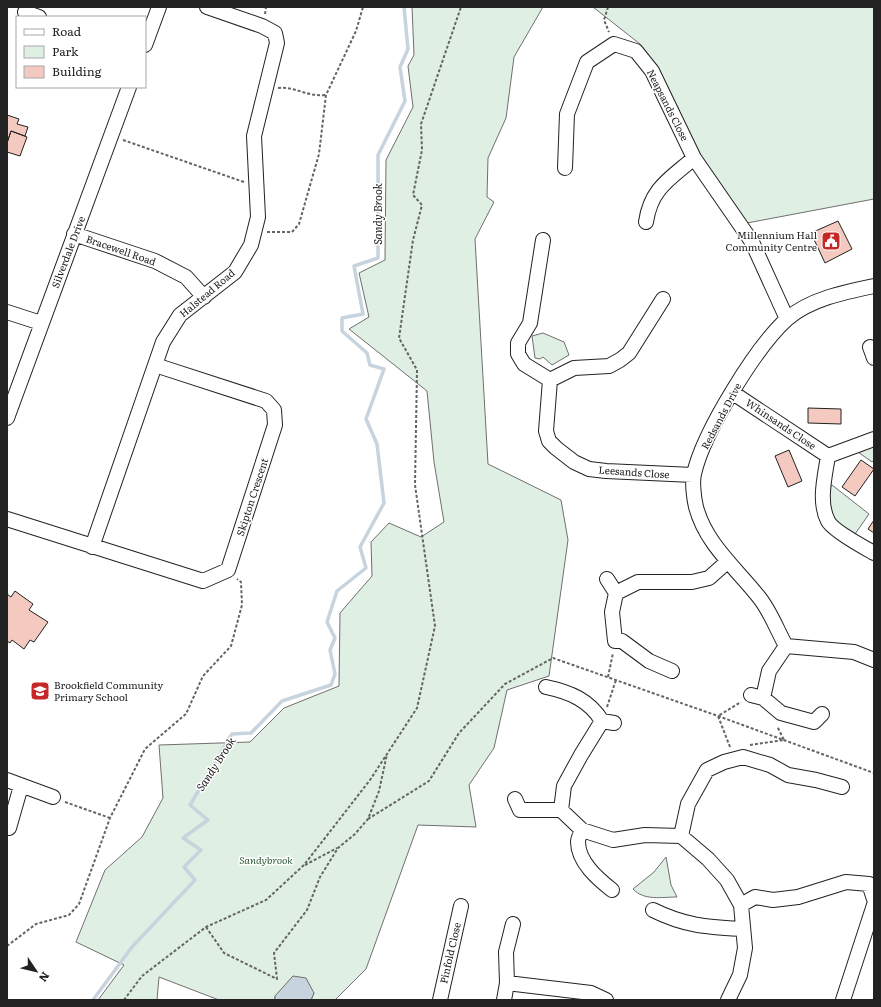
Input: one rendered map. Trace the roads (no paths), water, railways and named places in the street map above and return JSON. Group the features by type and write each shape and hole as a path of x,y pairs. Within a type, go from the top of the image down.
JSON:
{"street":[{"path":"146,42 159,7"},
{"name":"Halstead Road","path":"92,547 162,342 180,314 235,272 251,245 258,217 254,136 278,43 275,33 262,26 206,7"},
{"path":"25,12 36,16"},
{"name":"Neapsands Close","path":"565,168 567,114 587,62 614,44 636,51 652,71 694,158 752,242 787,319"},
{"name":"Silverdale Drive","path":"7,418 129,88"},
{"path":"646,222 648,206 660,186 694,158"},
{"name":"Bracewell Road","path":"74,234 155,261 186,277 204,297"},
{"path":"543,240 530,323 518,343 518,354 524,364 550,380 574,368 609,366 620,360 629,353 663,299"},
{"name":"Redsands Drive","path":"786,646 759,597 727,562 707,534 696,507 694,475 709,434 746,370 787,319 811,304 844,293 874,286"},
{"path":"7,312 41,323"},
{"name":"Skipton Crescent","path":"92,547 203,581 228,570 275,425 274,410 266,401 155,365"},
{"name":"Leesands Close","path":"550,380 546,431 549,441 574,462 589,469 606,471 694,475"},
{"name":"Whinsands Close","path":"733,393 828,456"},
{"path":"874,438 828,456 822,501 828,522 859,546 874,553"},
{"path":"7,519 92,547"},
{"path":"616,593 638,582 692,582 709,578 727,562"},
{"path":"607,579 616,593 612,612 622,644 649,661 672,671"},
{"path":"822,714 814,722 781,713 757,697 769,671 786,646 854,652 874,660"},
{"path":"546,687 563,691 582,699 608,722 581,755 564,786 561,810"},
{"path":"681,836 688,804 706,770 724,762 743,757 770,765 788,775 842,787"},
{"path":"7,780 52,797"},
{"path":"9,828 21,786"},
{"path":"515,799 520,810 561,810 582,830 613,840 645,835 681,836 708,859 727,880 741,905 745,948 740,974 728,1000"},
{"path":"582,830 578,841 581,856 589,868 612,890"},
{"path":"741,905 755,897 773,900 798,897 846,882 869,884 874,899"},
{"path":"843,1000 874,905"},
{"name":"Pinfold Close","path":"440,1000 461,906"},
{"path":"654,910 670,918 702,927 742,928"},
{"path":"504,1000 507,983 506,952 513,924"},
{"path":"507,983 591,993 606,1000"}],"waterway":[{"name":"Sandy Brook","path":"93,1000 132,947 195,880 184,867 201,850 183,838 208,820 190,805 232,734 251,733 282,701 331,685 335,674 330,650 335,638 327,622 337,591 366,568 360,547 384,503 377,444 366,419 384,369 370,365 367,353 342,331 342,318 363,314 354,266 378,258 378,155 405,101 400,67 408,49 404,7"}],"place":[{"name":"Millennium Hall Community Centre","path":"831,241"},
{"name":"Brookfield Community Primary School","path":"40,691"}],"park label":[{"name":"Sandybrook","path":"266,860"}]}
